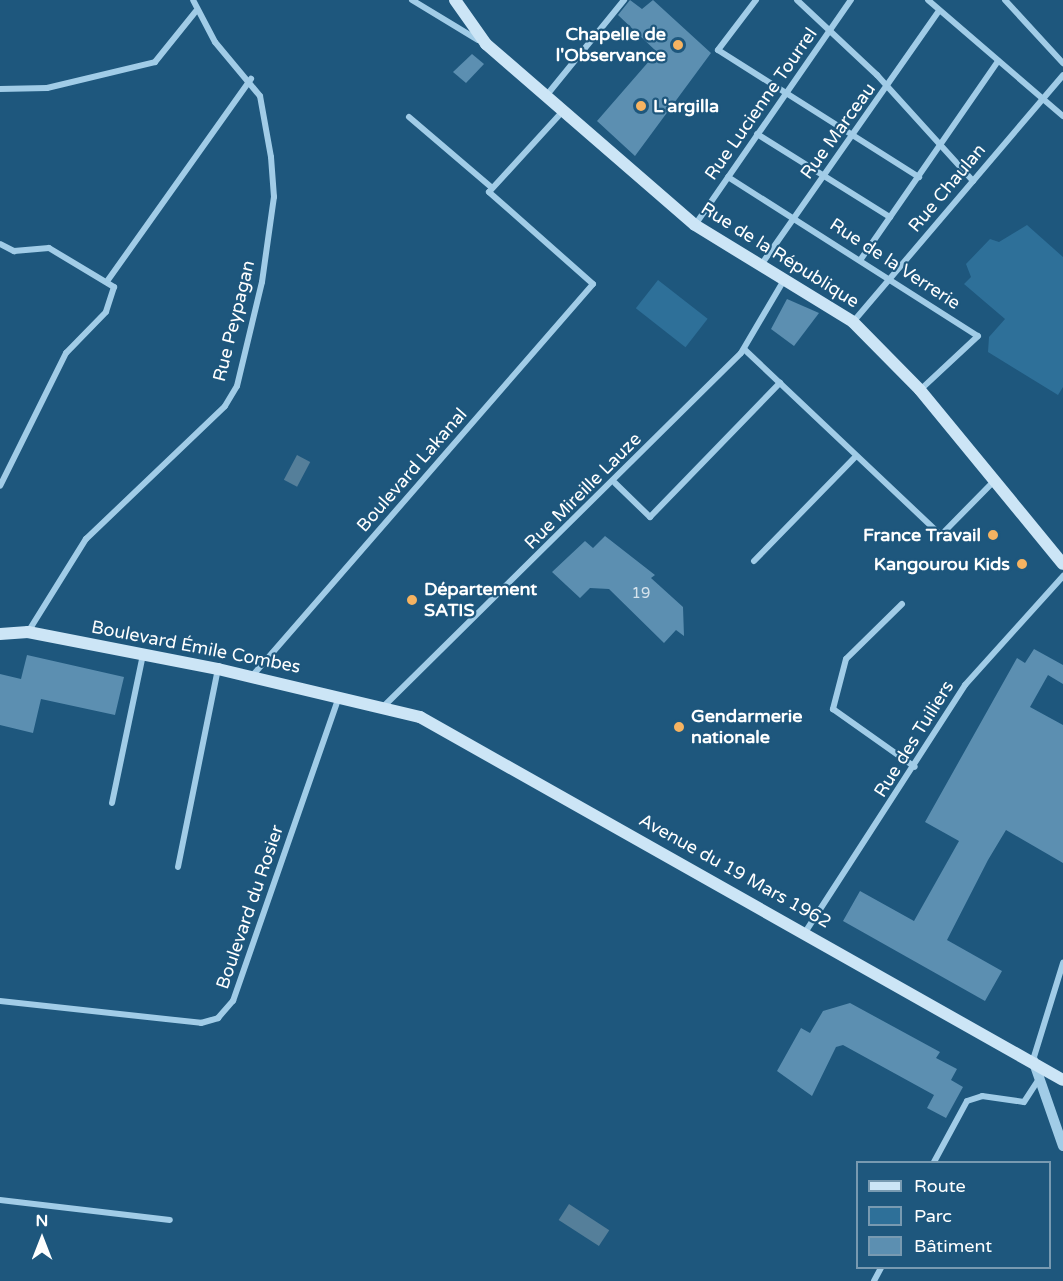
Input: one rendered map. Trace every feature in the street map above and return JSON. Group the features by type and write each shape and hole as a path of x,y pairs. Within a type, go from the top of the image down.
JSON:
{"main road":[{"name":"Rue de la République","path":"455,0 486,44 695,225 853,322 920,390 1063,564"},
{"name":"Boulevard Émile Combes","path":"0,634 28,632 253,675 383,707"},
{"name":"Avenue du 19 Mars 1962","path":"383,707 420,717 806,931 1033,1060 1063,1080"}],"street":[{"name":"Rue Peypagan","path":"28,632 86,539 225,406 237,386 274,196 260,96 251,79 196,11 193,0"},
{"path":"412,0 486,44"},
{"path":"546,96 624,0"},
{"path":"756,0 718,50 919,177"},
{"path":"797,0 887,89 973,181"},
{"name":"Rue Lucienne Tourrel","path":"695,225 851,0"},
{"path":"928,0 1063,116"},
{"path":"1005,0 1063,63"},
{"path":"0,89 47,88 155,62 196,11"},
{"name":"Rue Marceau","path":"760,267 887,89 939,11"},
{"path":"861,259 998,61"},
{"name":"Rue Chaulan","path":"853,322 1063,75"},
{"path":"108,280 251,79"},
{"path":"409,117 492,188 563,111"},
{"path":"757,134 890,218"},
{"name":"Rue de la Verrerie","path":"728,177 891,277 978,336 920,390"},
{"name":"Boulevard Lakanal","path":"253,675 593,285 489,192 492,188"},
{"path":"0,244 14,251 49,248 108,280 114,287 105,312 66,353 0,486"},
{"name":"Rue Mireille Lauze","path":"383,707 615,483 744,349 784,280"},
{"path":"744,349 941,536 995,480"},
{"path":"615,483 650,517 780,383"},
{"path":"753,561 856,456"},
{"name":"Rue des Tuiliers","path":"806,931 915,766 965,684 1063,576"},
{"path":"902,604 846,659 832,709 915,766"},
{"path":"112,803 143,654"},
{"path":"178,867 218,669"},
{"name":"Boulevard du Rosier","path":"0,1001 201,1023 218,1018 233,1001 339,696"},
{"path":"1063,963 1033,1060 1037,1082 1063,1146"},
{"path":"935,1161 967,1101 982,1096 1024,1102 1037,1082"},
{"path":"0,1200 170,1220"}],"green space":[{"path":"1027,225 1063,257 1063,387 1058,395 988,352 989,337 1005,319 964,284 971,277 966,264 990,239 999,242"},
{"path":"658,280 708,319 685,347 636,308"}],"shaded area":[{"path":"297,455 310,462 297,487 284,480"},
{"path":"569,1204 609,1230 599,1246 559,1220"}],"building":[{"path":"630,0 642,9 653,0 711,53 635,156 597,121 657,52 618,15"},
{"path":"472,54 484,64 466,83 453,72"},
{"path":"787,299 819,313 794,346 771,329"},
{"path":"605,536 655,575 651,578 683,607 684,636 676,630 664,643 609,589 590,588 580,598 552,572 585,541 593,548"},
{"path":"1034,649 1063,665 1063,684 1048,675 1030,707 1063,725 1063,863 1006,830 988,860 947,940 1002,971 985,1001 843,921 860,891 914,921 959,841 925,822 1017,658 1025,663"},
{"path":"27,655 124,677 115,715 41,699 33,733 0,725 0,674 21,679"},
{"path":"850,1003 940,1052 936,1058 957,1069 951,1080 963,1087 946,1118 927,1108 934,1095 843,1045 836,1047 812,1096 777,1071 801,1028 810,1033 823,1011"}],"place":[{"name":"Chapelle de l'Observance","path":"678,45"},
{"name":"L'argilla","path":"641,106"},
{"name":"France Travail","path":"993,535"},
{"name":"Kangourou Kids","path":"1022,564"},
{"name":"Département SATIS","path":"412,600"},
{"name":"Gendarmerie nationale","path":"679,727"}]}
